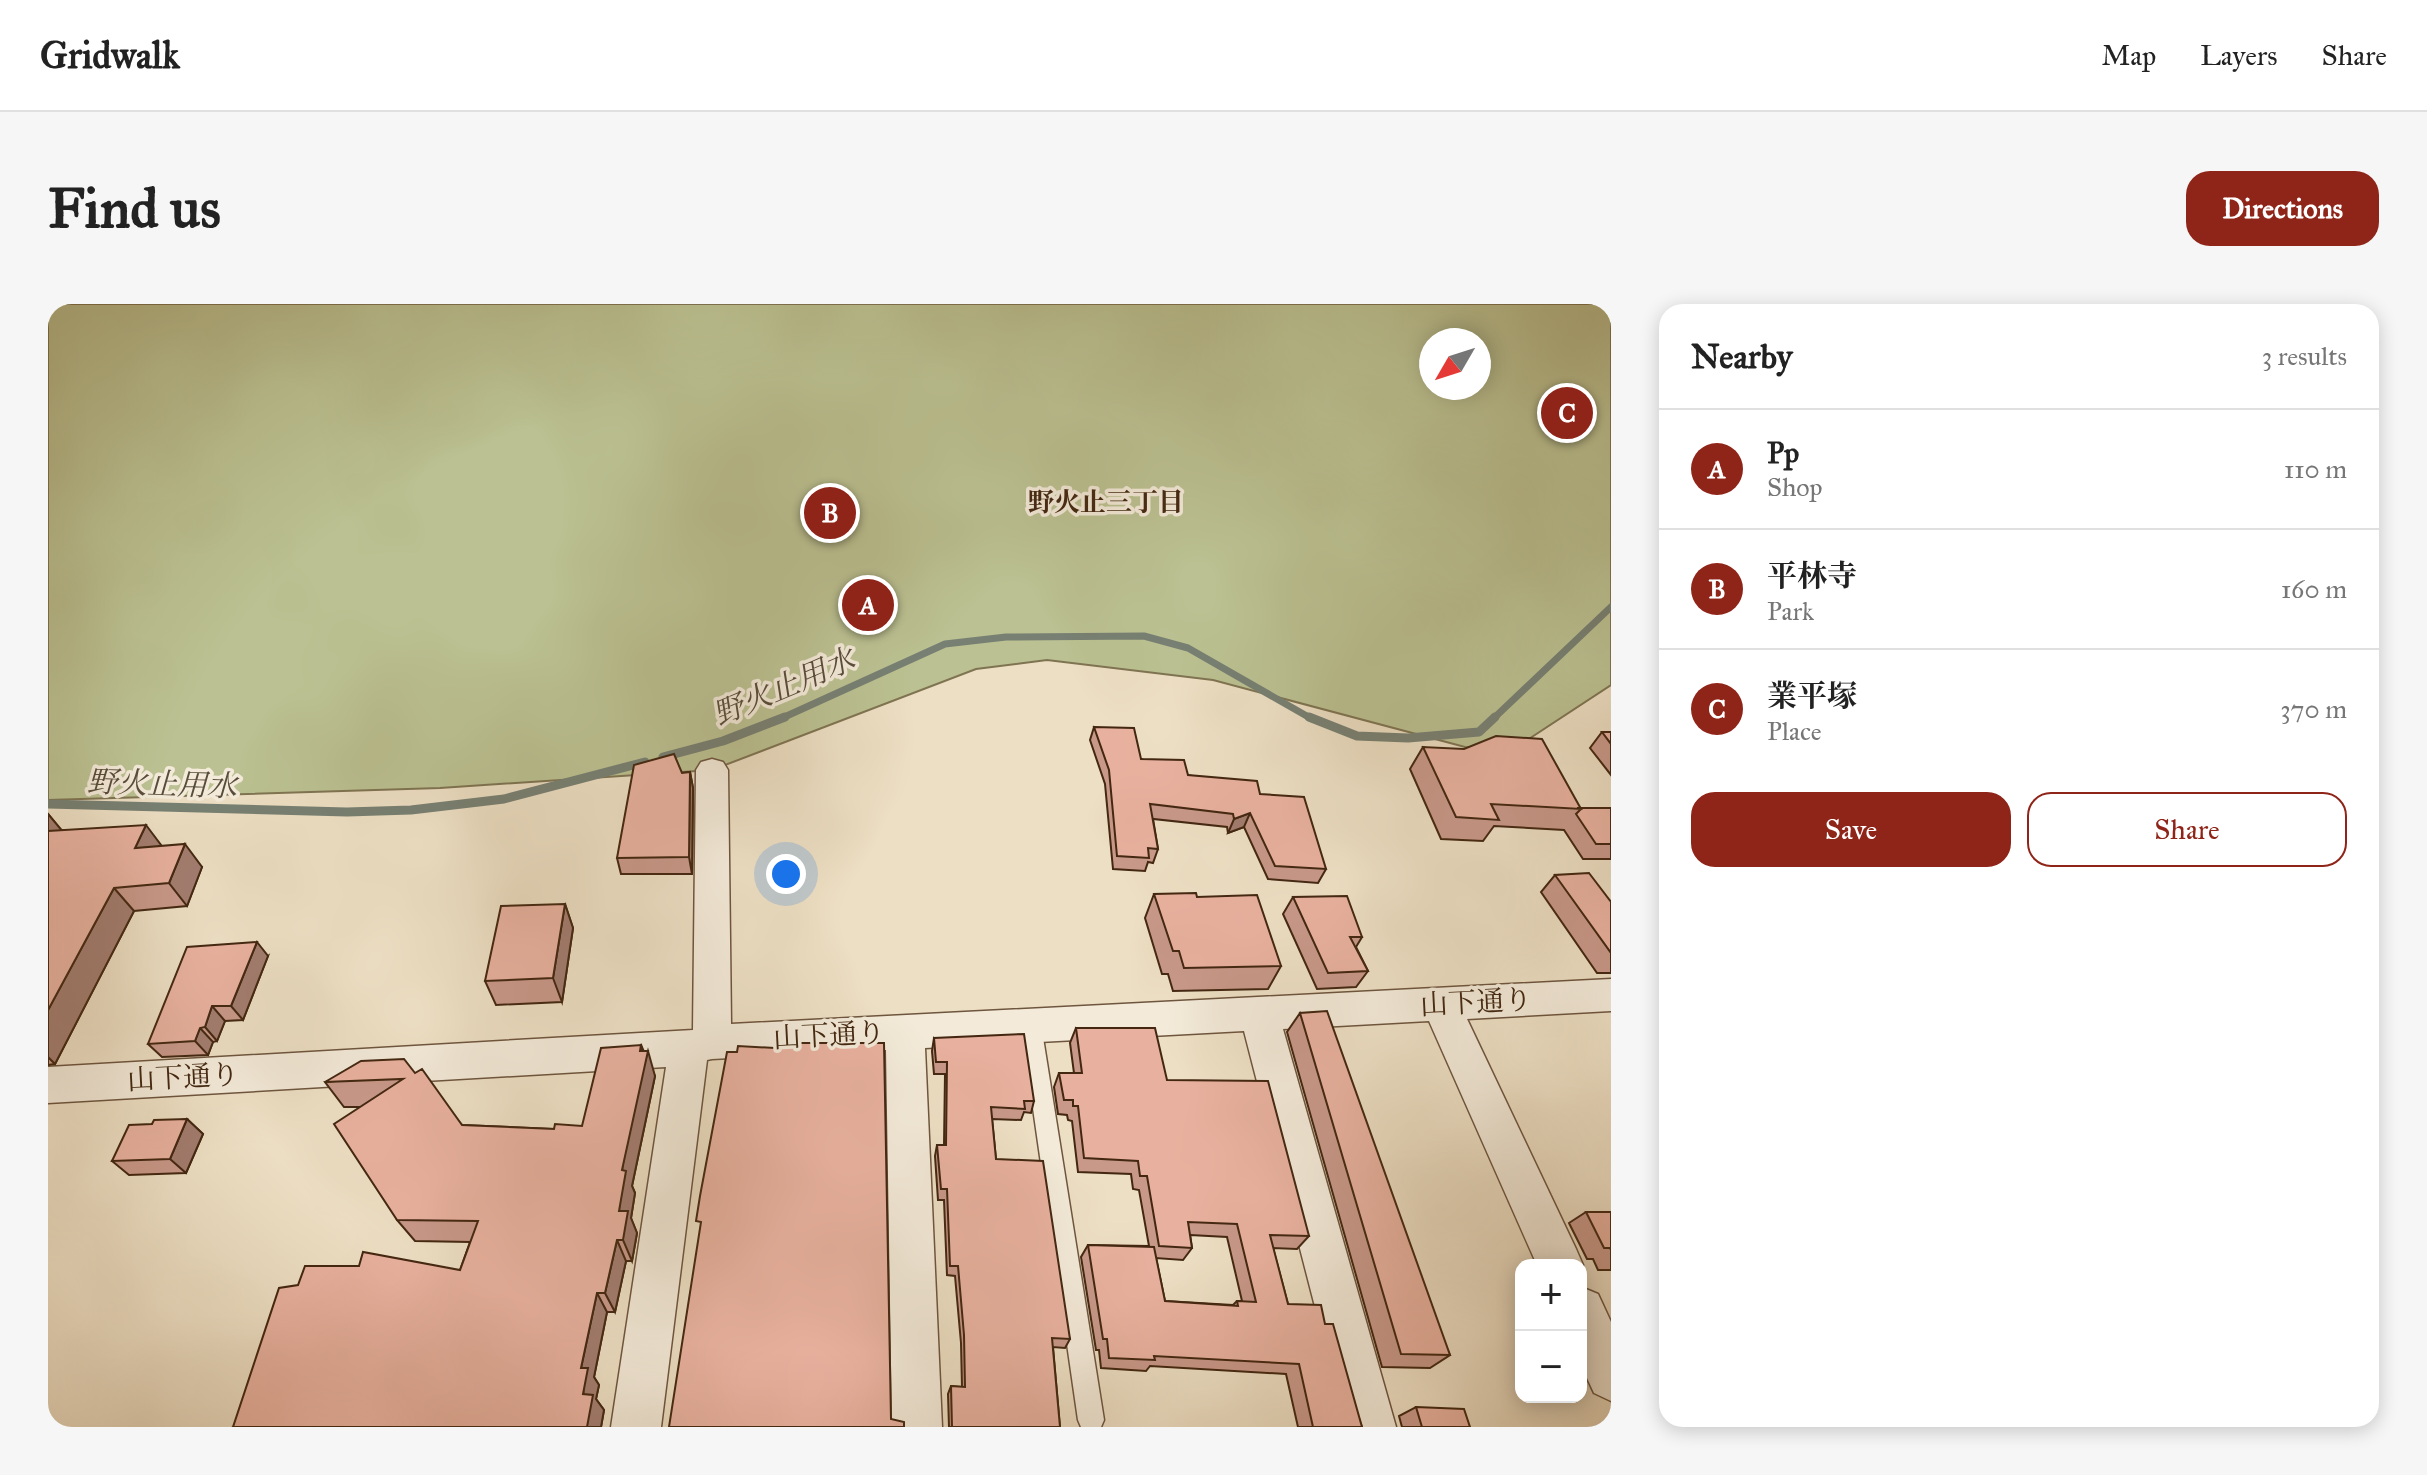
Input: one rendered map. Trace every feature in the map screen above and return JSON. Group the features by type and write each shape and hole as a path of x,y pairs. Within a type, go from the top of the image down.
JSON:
{"street":[{"path":"636,1427 701,1045 712,770"},
{"name":"山下通り","path":"48,1085 905,1031 1611,995"},
{"path":"1441,1004 1557,1259"},
{"path":"1259,1013 1371,1427"},
{"path":"905,1031 917,1427"},
{"path":"1587,1324 1611,1376"}],"lane":[{"path":"1031,1025 1091,1420"}],"green space":[{"path":"48,304 1611,304 1611,685 1509,752 1465,747 1213,680 1047,660 976,669 712,770 440,788 48,800"}],"building":[{"path":"1094,727 1134,728 1141,759 1184,760 1188,775 1257,781 1260,794 1304,797 1326,869 1275,866 1250,813 1234,819 1233,814 1150,804 1158,849 1148,848 1149,858 1117,856 1109,770"},
{"path":"1602,732 1611,732 1611,744"},
{"path":"1496,736 1542,739 1581,809 1491,804 1499,820 1456,817 1423,747 1464,749"},
{"path":"674,754 682,773 690,772 689,857 617,858 634,765"},
{"path":"1577,808 1611,808 1611,844 1596,844 1576,814 1581,809"},
{"path":"146,825 135,848 185,844 169,883 114,888 48,1010 48,831"},
{"path":"1589,873 1611,902 1611,953 1555,875"},
{"path":"1196,893 1197,897 1257,895 1281,966 1184,968 1179,951 1173,951 1154,894"},
{"path":"1347,896 1362,937 1350,937 1368,971 1328,973 1293,897"},
{"path":"565,904 553,978 485,981 501,906"},
{"path":"257,942 231,1006 212,1006 205,1027 200,1028 195,1041 148,1044 187,947"},
{"path":"1327,1011 1450,1355 1401,1354 1300,1013"},
{"path":"1076,1028 1155,1028 1167,1080 1268,1081 1309,1236 1270,1235 1288,1304 1321,1305 1325,1324 1333,1324 1362,1427 1313,1427 1299,1364 1154,1356 1155,1360 1109,1358 1107,1339 1103,1339 1088,1245 1154,1247 1165,1301 1238,1306 1237,1301 1256,1302 1237,1224 1188,1222 1192,1248 1159,1246 1147,1176 1140,1176 1138,1161 1084,1158 1078,1106 1073,1106 1073,1100 1064,1100 1059,1073 1082,1073"},
{"path":"1024,1034 1034,1101 1024,1101 1025,1109 991,1107 996,1159 1043,1161 1070,1339 1052,1338 1060,1427 952,1427 951,1386 965,1387 964,1335 958,1266 950,1266 947,1189 941,1189 937,1145 946,1145 947,1062 936,1062 934,1038"},
{"path":"884,1043 891,1419 904,1422 904,1427 669,1427 701,1222 696,1221 727,1052 737,1052 738,1046 775,1048 776,1044"},
{"path":"641,1045 640,1051 648,1051 622,1170 626,1171 619,1211 628,1211 623,1240 617,1240 605,1293 597,1293 581,1368 588,1368 583,1394 593,1395 587,1427 233,1427 279,1288 298,1285 305,1266 359,1266 363,1252 460,1270 478,1221 397,1220 334,1124 403,1079 325,1082 361,1061 404,1059 415,1073 422,1069 462,1125 554,1129 555,1124 582,1126 601,1048"},
{"path":"187,1119 170,1159 112,1161 129,1125 152,1124 154,1120"},
{"path":"1586,1212 1611,1212 1611,1250 1604,1248"},
{"path":"1416,1407 1464,1409 1470,1427 1422,1427"}],"waterway":[{"name":"野火止用水","path":"1493,719 1611,607"},
{"name":"野火止用水","path":"781,719 945,644 1006,637 1144,636 1188,648 1312,719"},
{"name":"野火止用水","path":"781,719 785,717"},
{"name":"野火止用水","path":"1309,717 1357,736 1408,738 1479,732 1495,717"},
{"name":"野火止用水","path":"663,757 723,741 781,719"},
{"name":"野火止用水","path":"48,804 347,812 411,810 504,799 645,762"}],"place":[{"name":"業平塚","path":"1567,413"},
{"name":"平林寺","path":"830,513"},
{"name":"Pp","path":"868,605"}],"district":[{"name":"野火止三丁目","path":"1106,502"}]}
